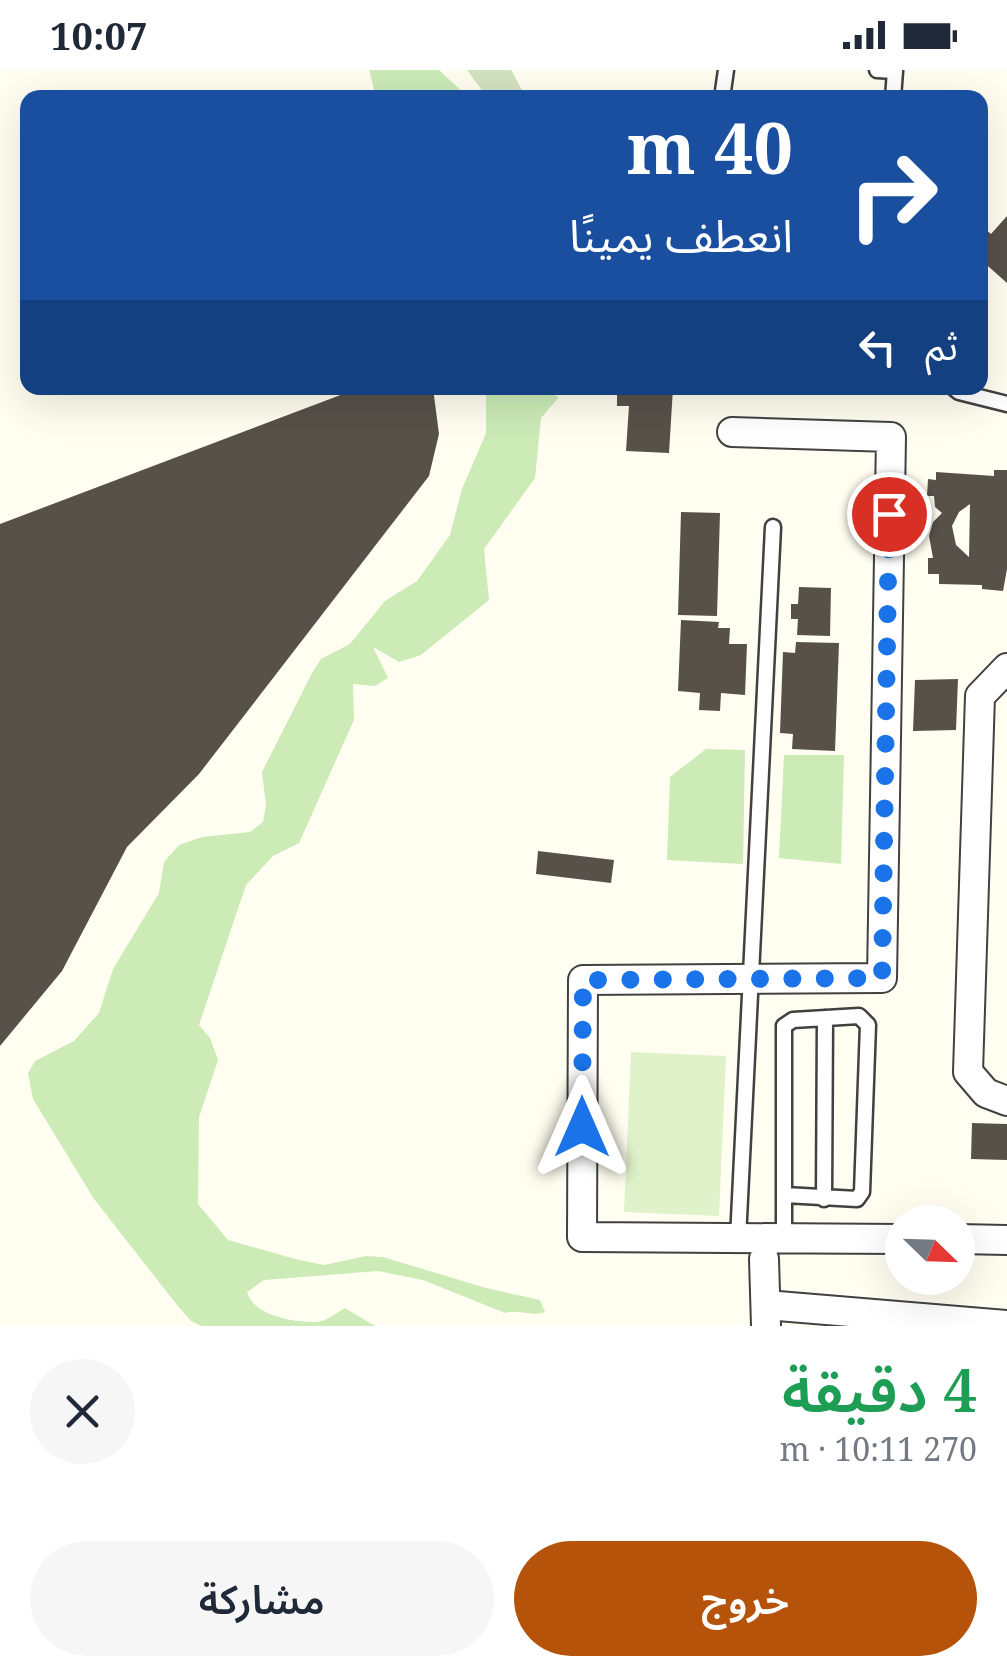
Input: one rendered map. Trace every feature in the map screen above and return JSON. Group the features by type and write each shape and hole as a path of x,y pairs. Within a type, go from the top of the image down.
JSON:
{"street":[{"path":"732,432 890,438 882,978 583,980 582,1237 738,1239 774,1249 885,1240"},
{"path":"1000,682 980,696 968,1072 986,1093 1007,1101"},
{"path":"975,1239 1007,1240"},
{"path":"774,1249 766,1316 1007,1325"}],"lane":[{"path":"877,70 896,72 894,90"},
{"path":"971,395 1007,404"},
{"path":"738,1239 773,527"},
{"path":"774,1249 784,1196 784,1026 793,1020 860,1016 868,1025 862,1192 857,1200 784,1196"},
{"path":"824,1199 826,1018"}],"green space":[{"path":"369,70 439,70 460,90 374,90"},
{"path":"467,70 511,70 522,90 482,90"},
{"path":"486,395 559,397 541,418 535,478 484,549 489,600 421,655 399,662 373,647 388,678 375,686 353,684 354,720 299,843 273,856 246,885 199,1025 210,1038 218,1060 199,1117 198,1204 228,1240 324,1265 366,1256 383,1257 540,1300 545,1312 505,1313 423,1280 378,1271 264,1280 247,1292 257,1307 285,1319 319,1322 345,1308 375,1326 202,1326 191,1321 177,1305 94,1199 33,1099 28,1073 35,1061 74,1041 99,1013 113,969 159,893 164,862 179,845 202,837 250,832 263,822 266,805 262,772 312,673 321,659 350,644 385,601 417,581 450,535 462,489 486,433"},
{"path":"706,749 745,750 743,864 667,860 670,777"},
{"path":"784,755 844,755 841,864 779,858"},
{"path":"631,1052 726,1056 719,1216 624,1212"}],"building":[{"path":"1007,216 1007,283 988,266 988,231 991,234"},
{"path":"341,395 434,395 439,434 429,476 199,774 127,847 62,971 0,1046 0,524"},
{"path":"617,395 673,395 669,453 626,451 629,406 617,406"},
{"path":"994,470 1007,470 1007,569 1003,591 982,589 982,585 939,584 939,574 928,574 928,558 933,558 929,536 933,522 942,513 935,507 934,496 927,496 928,479 936,480 936,472 994,476","holes":["970,504 969,557 956,545 952,526 959,512"]},
{"path":"681,512 720,513 717,616 678,615"},
{"path":"799,587 831,588 830,636 797,635 798,619 791,619 791,604 798,604"},
{"path":"681,620 719,622 718,628 730,628 729,644 747,644 745,695 721,693 720,711 699,710 700,693 678,691"},
{"path":"796,642 839,643 835,751 792,749 793,734 780,733 783,652 795,653"},
{"path":"958,679 956,730 913,731 915,680"},
{"path":"538,851 614,860 611,883 536,874"},
{"path":"972,1123 1007,1124 1007,1160 971,1159"}],"route":[{"path":"582,1127 583,980 882,978 889,514"}]}
